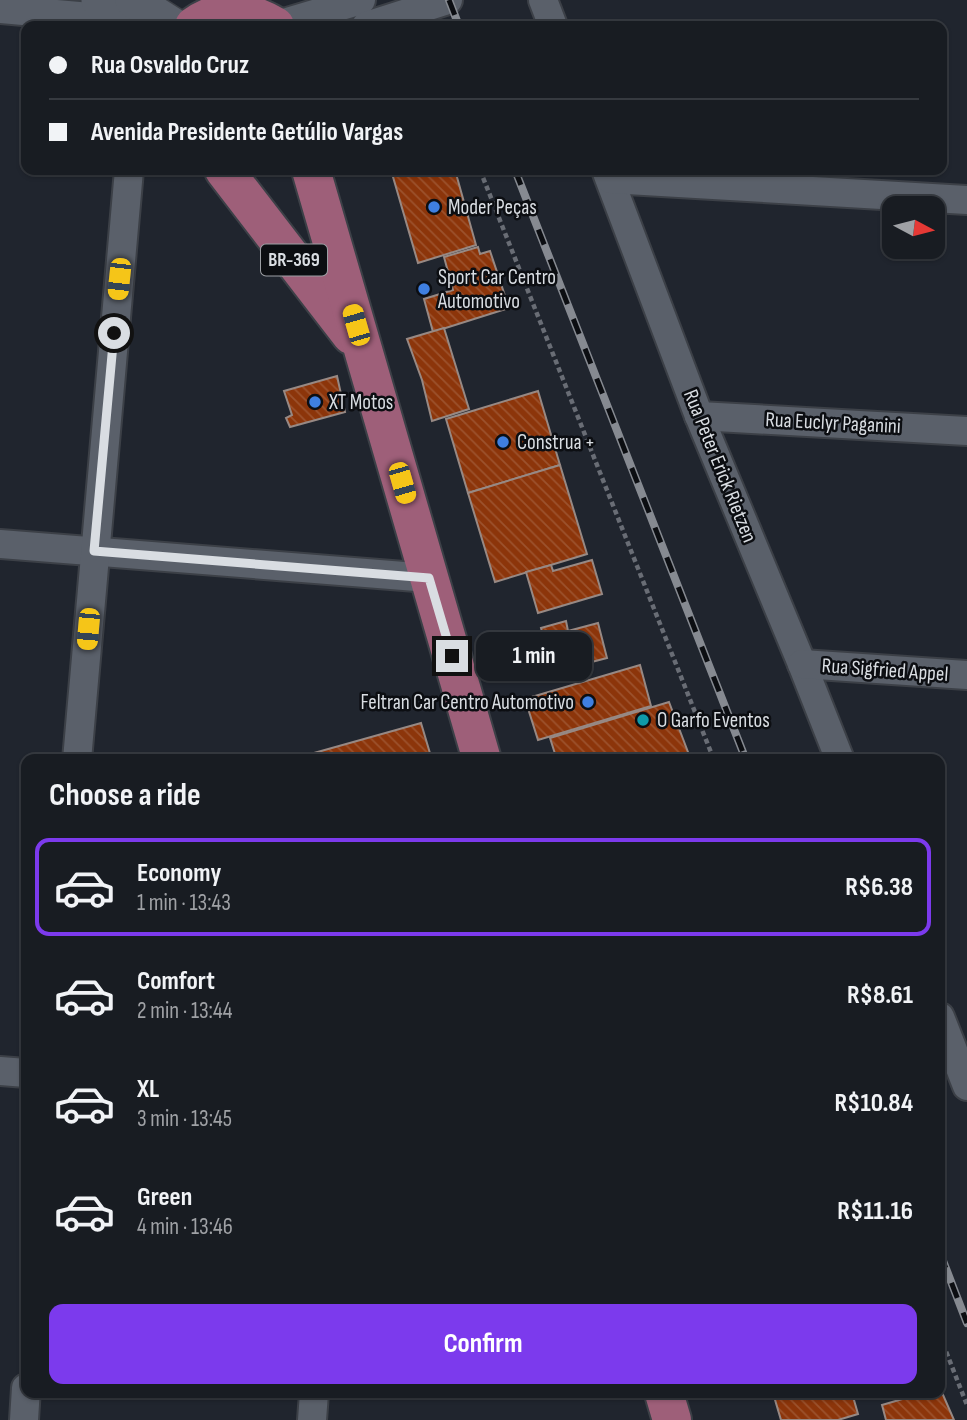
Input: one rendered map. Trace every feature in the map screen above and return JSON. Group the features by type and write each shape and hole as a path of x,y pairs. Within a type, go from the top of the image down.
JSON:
{"main road":[{"path":"265,0 272,21"},
{"path":"208,14 233,12 247,14 263,21"},
{"name":"BR-369","path":"228,175 363,351"},
{"name":"BR-369","path":"312,175 480,754"},
{"path":"665,1398 672,1420"}],"street":[{"path":"291,21 361,0"},
{"path":"382,21 448,0"},
{"path":"543,0 551,21"},
{"path":"0,9 116,11 155,21"},
{"path":"77,754 129,175"},
{"name":"Rua Peter Erick Rietzen","path":"608,175 699,416 838,754"},
{"path":"622,175 967,200"},
{"name":"Rua Euclyr Paganini","path":"699,416 967,431"},
{"path":"0,544 429,578"},
{"name":"Rua Sigfried Appel","path":"802,664 967,675"},
{"path":"945,1029 966,1079"},
{"path":"0,1071 21,1073"},
{"path":"24,1420 25,1398"},
{"path":"312,1420 314,1398"}],"path":[{"path":"482,175 712,754"},
{"path":"945,1349 967,1405"}],"building":[{"name":"Moder Peças","path":"392,175 456,175 476,245 418,263"},
{"path":"478,247 480,254 490,251 509,308 433,332 424,299 453,290 444,257"},
{"path":"444,328 469,409 432,421 422,380 407,339"},
{"name":"XT Motos","path":"337,376 345,412 290,427 286,418 292,415 284,391"},
{"name":"Construa +","path":"538,391 560,465 468,493 446,419"},
{"path":"560,465 587,554 495,582 468,493"},
{"path":"592,560 602,594 538,613 526,572 551,565 553,571"},
{"path":"566,621 568,631 598,623 607,658 553,672 541,628"},
{"name":"Feltran Car Centro Automotivo","path":"640,665 651,706 538,740 525,699"},
{"name":"O Garfo Eventos","path":"669,702 689,754 555,754 550,738"},
{"path":"421,723 430,754 310,754"},
{"path":"774,1398 853,1398 858,1414 838,1420 781,1420"},
{"path":"906,1398 944,1398 954,1420 886,1420 882,1405"}],"railway":[{"path":"449,0 457,21"},
{"path":"517,175 744,754"},
{"path":"945,1266 967,1323"}],"place":[{"name":"Moder Peças","path":"434,207"},
{"name":"Sport Car Centro Automotivo","path":"424,289"},
{"name":"XT Motos","path":"315,402"},
{"name":"Construa +","path":"503,442"},
{"name":"Feltran Car Centro Automotivo","path":"588,702"},
{"name":"O Garfo Eventos","path":"643,720"}],"route":[{"path":"114,333 94,551 429,578 452,656"}]}
